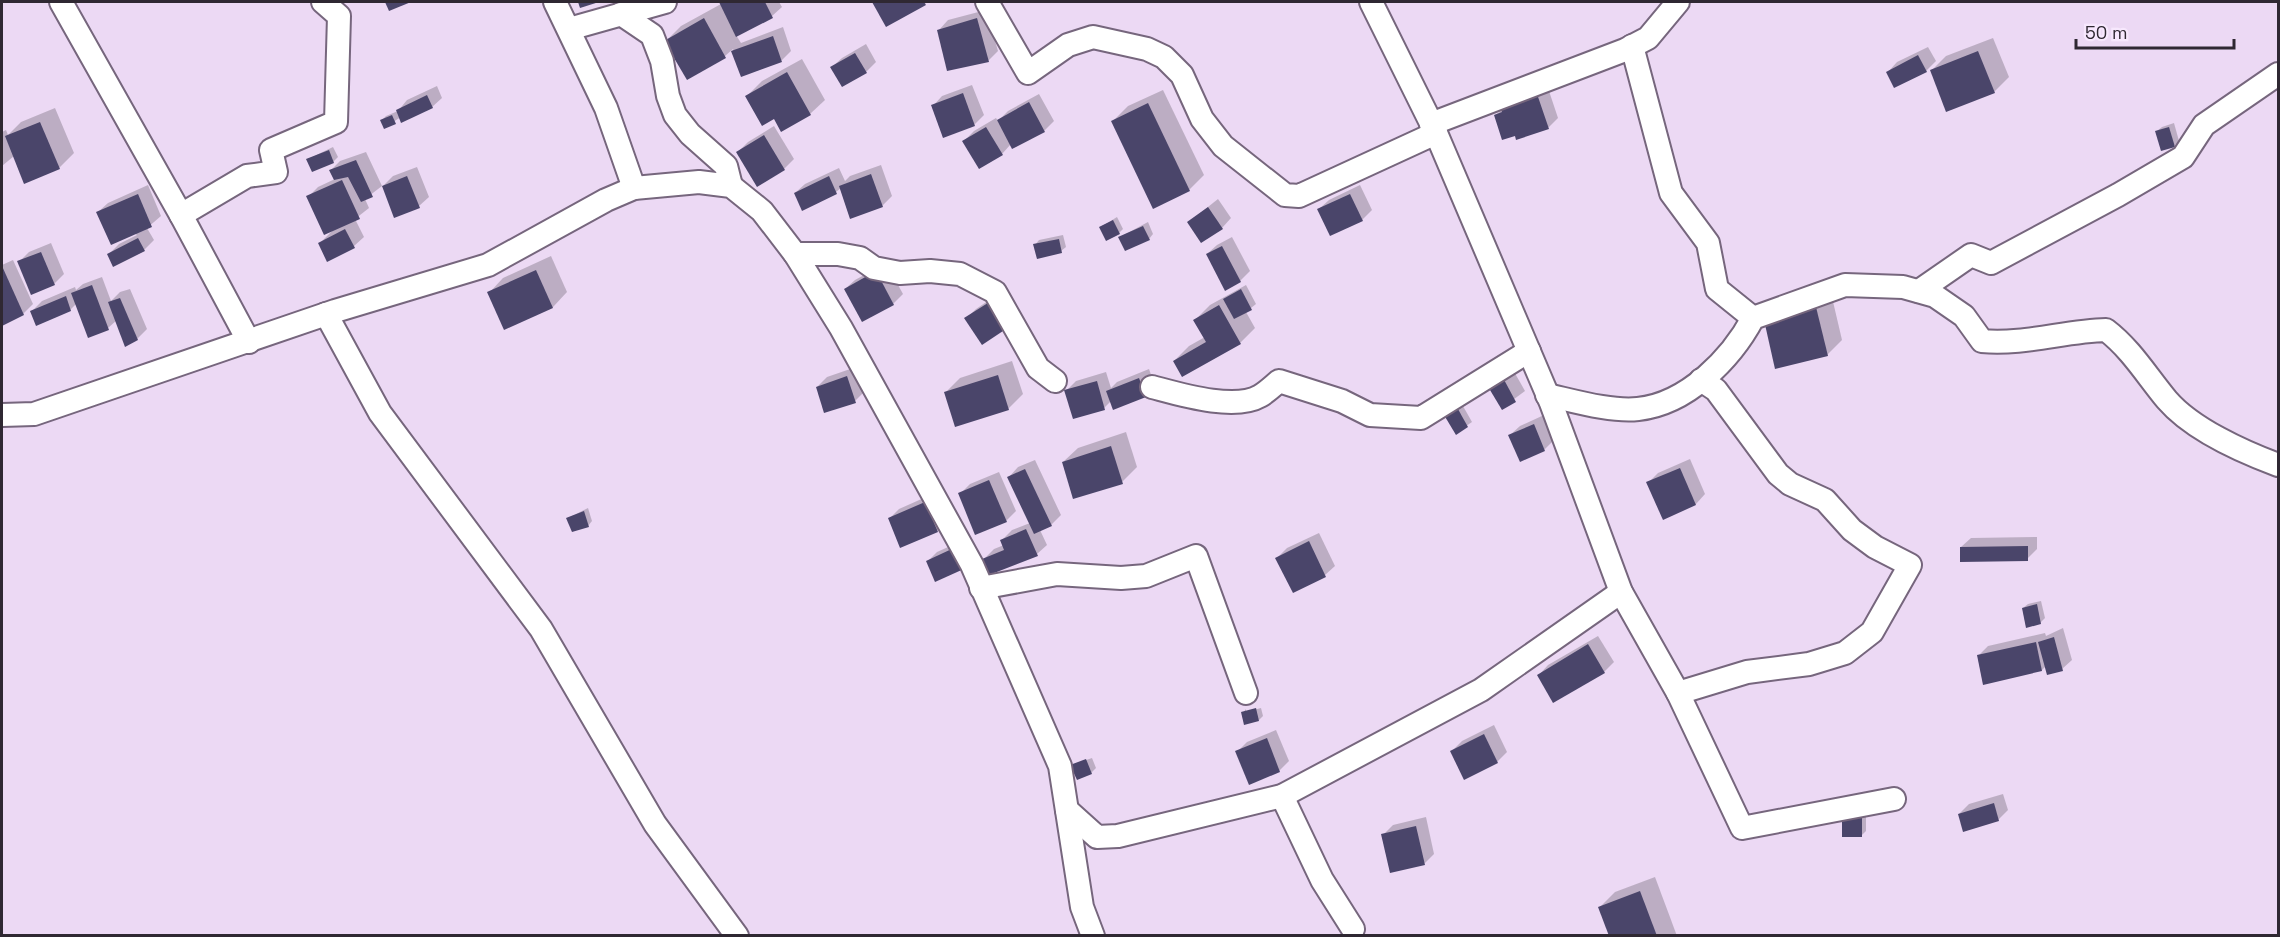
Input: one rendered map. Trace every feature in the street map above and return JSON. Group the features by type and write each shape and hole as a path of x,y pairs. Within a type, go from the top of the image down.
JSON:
{"street":[{"path":"61,2 181,215 249,342"},
{"path":"181,215 247,176 276,172 271,150 336,122 339,16 323,2"},
{"path":"555,2 606,108 634,188"},
{"path":"569,29 665,2"},
{"path":"987,2 1028,73 1068,45 1093,38 1147,49 1164,57 1182,75 1202,118 1223,146 1285,195 1299,196 1434,129 1648,38 1678,2"},
{"path":"1371,2 1434,129 1547,395 1621,592 1678,693 1742,828 1894,799"},
{"path":"621,14 652,35 662,61 668,96 675,115 690,134 726,166 731,186"},
{"path":"1632,46 1671,193 1708,243 1718,289 1753,318"},
{"path":"1919,291 1971,255 1991,263 2118,195 2182,157 2204,125 2278,74"},
{"path":"2,415 34,414 327,314 488,265 606,200 634,188 699,182 731,186 762,211 795,254 875,388 981,588 1060,766 1082,907 1093,936"},
{"path":"795,254 838,254 860,258 874,268 900,273 960,274 995,292 1038,368 1055,381"},
{"path":"1547,395 1589,404 1637,409 1670,401 1701,380 1740,343 1753,318 1845,285 1903,287 1935,296 1964,316 1982,341 2004,343 2072,331 2106,330 2122,342 2168,400 2186,418 2255,457 2278,465"},
{"path":"327,314 380,413 541,629 655,824 737,936"},
{"path":"1152,387 1195,399 1237,401 1258,397 1279,381 1342,401 1370,415 1421,418 1528,351"},
{"path":"1678,693 1747,672 1809,664 1845,653 1872,632 1910,565 1875,547 1852,530 1825,500 1790,484 1778,474 1716,390 1701,380"},
{"path":"981,588 1057,574 1121,578 1146,576 1196,556 1246,693"},
{"path":"1067,810 1098,837 1118,836 1282,796 1481,690 1621,592"},
{"path":"1282,796 1322,880 1353,929"}],"building":[{"path":"385,2 411,2 389,11"},
{"path":"578,2 599,2 580,8"},
{"path":"719,2 765,2 773,18 736,37"},
{"path":"872,2 924,2 926,5 886,27"},
{"path":"704,18 726,58 687,80 664,41"},
{"path":"977,18 989,62 947,71 937,30"},
{"path":"773,36 782,62 741,77 731,51"},
{"path":"1978,51 1995,93 1946,112 1930,70"},
{"path":"855,53 867,73 842,87 830,67"},
{"path":"1918,55 1927,72 1894,88 1886,72"},
{"path":"787,72 811,115 781,132 774,119 762,126 745,96"},
{"path":"1536,91 1549,129 1516,140 1515,136 1502,140 1494,115 1502,112 1499,104"},
{"path":"963,93 975,126 943,138 931,105"},
{"path":"427,95 433,108 401,123 396,110"},
{"path":"1029,102 1045,132 1012,149 997,120"},
{"path":"1148,103 1190,191 1153,209 1111,121"},
{"path":"392,115 396,124 384,129 380,120"},
{"path":"40,122 60,169 24,184 5,136"},
{"path":"986,127 1003,155 979,169 962,141"},
{"path":"2169,127 2175,147 2161,151 2155,131"},
{"path":"764,135 785,170 757,187 736,152"},
{"path":"329,150 334,163 312,172 306,159"},
{"path":"356,160 373,197 361,202 348,177 334,180 329,170"},
{"path":"871,174 883,207 850,219 839,186"},
{"path":"407,176 420,208 394,218 382,186"},
{"path":"829,176 837,194 802,211 794,193"},
{"path":"342,180 360,219 324,235 306,196"},
{"path":"138,194 152,227 111,245 96,212"},
{"path":"1350,194 1363,221 1330,236 1317,209"},
{"path":"1208,207 1223,229 1201,243 1187,222"},
{"path":"1113,220 1120,234 1106,241 1099,227"},
{"path":"1143,226 1150,240 1125,251 1118,237"},
{"path":"345,229 355,248 327,262 318,243"},
{"path":"138,238 145,251 113,267 107,254"},
{"path":"1059,239 1062,253 1037,259 1033,244"},
{"path":"1222,246 1241,282 1225,291 1206,254"},
{"path":"41,252 55,285 31,295 17,261"},
{"path":"2,266 24,315 2,326"},
{"path":"536,270 553,308 504,330 487,292"},
{"path":"876,271 894,305 862,322 844,289"},
{"path":"92,285 109,330 88,338 71,293"},
{"path":"1241,289 1252,310 1234,319 1223,299"},
{"path":"66,296 71,311 36,326 30,311"},
{"path":"120,298 138,340 125,347 108,302"},
{"path":"991,301 1009,327 982,345 964,318"},
{"path":"1219,305 1241,344 1182,377 1173,361 1206,342 1193,320"},
{"path":"1816,307 1828,356 1775,369 1764,320"},
{"path":"998,375 1009,410 955,427 944,392"},
{"path":"847,376 856,403 824,413 816,387"},
{"path":"1502,376 1516,402 1502,410 1487,385"},
{"path":"1139,378 1146,397 1113,410 1106,391"},
{"path":"1097,381 1105,410 1073,419 1064,390"},
{"path":"1454,402 1468,427 1456,435 1441,410"},
{"path":"1534,424 1545,451 1520,462 1508,435"},
{"path":"1111,446 1123,484 1073,499 1062,462"},
{"path":"1680,468 1696,505 1663,520 1646,482"},
{"path":"1025,469 1052,526 1034,534 1007,477"},
{"path":"989,480 1007,522 975,535 958,493"},
{"path":"925,502 938,532 900,548 888,518"},
{"path":"584,511 589,527 572,532 566,518"},
{"path":"1026,529 1038,556 989,575 982,559 1004,550 1000,540"},
{"path":"1309,541 1326,577 1293,593 1275,558"},
{"path":"2028,546 2028,561 1960,562 1960,547"},
{"path":"956,547 966,568 935,582 926,561"},
{"path":"2037,604 2041,624 2026,628 2022,608"},
{"path":"2054,637 2063,671 2047,675 2038,642"},
{"path":"2036,642 2042,671 1983,685 1977,655"},
{"path":"1588,644 1605,673 1553,703 1537,675"},
{"path":"1256,708 1259,721 1244,725 1241,712"},
{"path":"1484,734 1498,763 1464,780 1450,751"},
{"path":"1267,738 1280,772 1249,785 1235,751"},
{"path":"1086,759 1092,774 1077,780 1070,765"},
{"path":"1994,803 1999,821 1963,832 1958,814"},
{"path":"1842,816 1862,816 1862,837 1842,837"},
{"path":"1416,826 1425,865 1390,873 1381,834"},
{"path":"1640,891 1657,936 1609,936 1598,907"}]}
